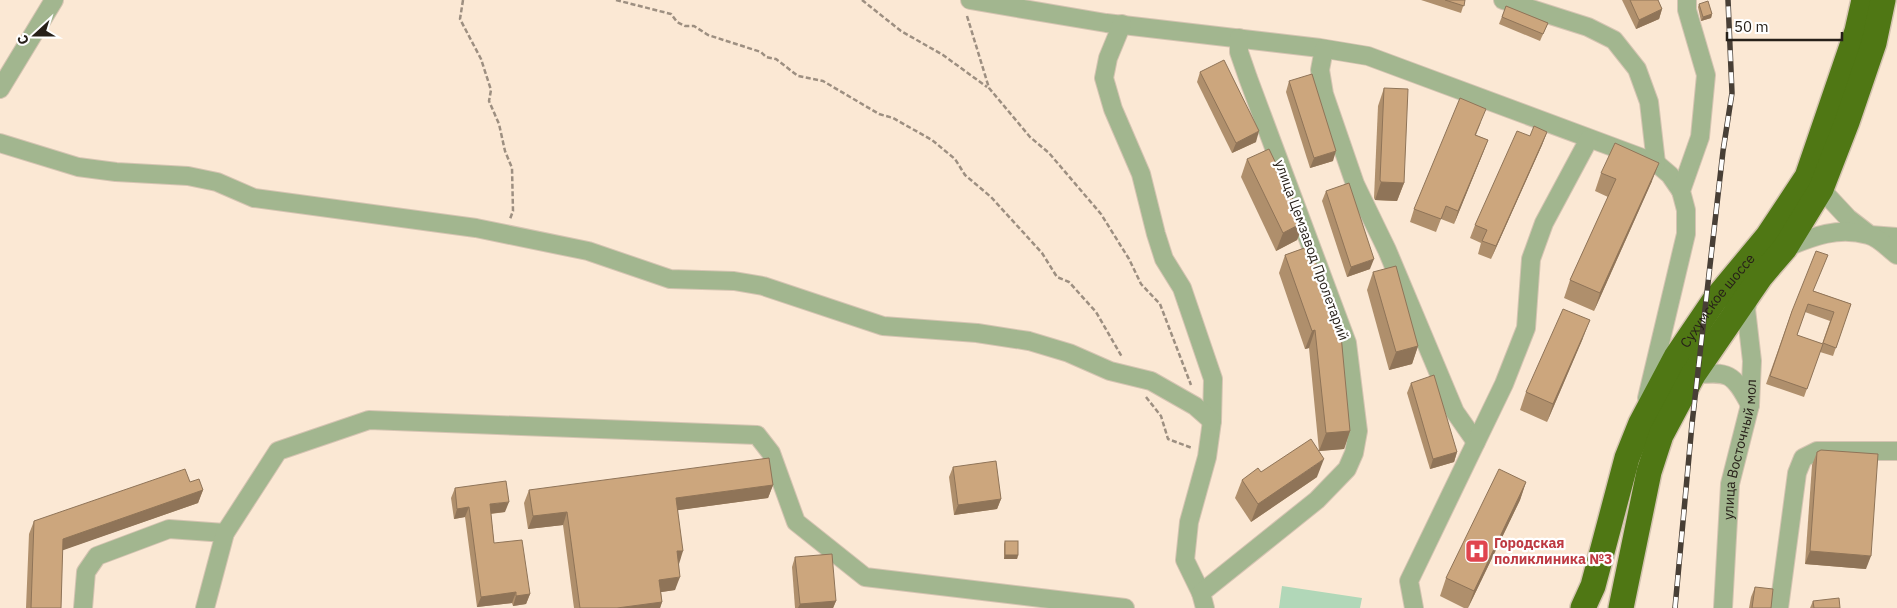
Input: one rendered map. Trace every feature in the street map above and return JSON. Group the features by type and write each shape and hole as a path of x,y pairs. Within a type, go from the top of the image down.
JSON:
{"highway":[{"name":"Сухумское шоссе","path":"1583,608 1593,586 1627,458 1641,423 1681,349 1714,301 1768,236 1807,177 1857,32 1864,0"},
{"name":"Сухумское шоссе","path":"1621,608 1649,472 1661,435 1693,375 1750,292 1785,248 1820,188 1847,122 1874,43 1883,0"}],"street":[{"path":"0,89 54,0"},
{"path":"1503,0 1588,27 1614,40 1636,69 1649,102 1656,164"},
{"path":"1681,191 1700,137 1706,75 1687,10 1687,0"},
{"path":"968,4 1368,56 1656,164 1670,175 1681,191 1686,210 1686,234 1641,423"},
{"path":"1122,24 1108,58 1104,78 1113,109 1142,174 1164,259 1182,288 1213,379 1212,421 1206,460 1190,522 1185,560 1203,600"},
{"name":"улица Цемзавод Пролетарий","path":"1203,600 1317,500 1347,469 1354,452 1358,431 1347,343 1248,78 1239,52 1240,38"},
{"path":"1324,49 1320,70 1324,94 1356,184 1387,250 1455,412 1476,442"},
{"path":"1414,608 1409,581 1504,384 1526,328 1530,259 1544,223 1589,139"},
{"path":"0,143 78,167 116,172 188,176 217,182 254,198 502,233 588,251 670,279 734,281 763,286 883,326 977,333 1029,341 1069,353 1110,371 1133,376 1195,406 1212,421"},
{"path":"1820,188 1848,218 1897,255"},
{"path":"1785,248 1817,235 1839,231 1897,237"},
{"name":"улица Восточный мол","path":"1723,608 1730,484 1750,405 1752,361 1746,309 1750,292"},
{"path":"1693,375 1726,374 1739,384 1750,405"},
{"path":"205,608 225,533 278,451 369,420 757,435 771,453 796,522 865,577 1125,608"},
{"path":"1779,608 1797,473 1803,458 1817,451 1897,451"},
{"path":"83,608 86,572 97,556 169,529 225,533"}],"path":[{"path":"462,0 460,20 481,59 491,90 489,101 499,124 504,151 512,168 513,211 502,233"},
{"path":"616,0 671,14 677,22 684,26 694,26 708,35 761,52 766,57 776,59 798,76 823,81 879,114 893,118 932,140 954,159 965,175 991,196 1042,253 1057,278 1069,282 1096,312 1113,338 1133,376 1161,416 1168,439 1197,451 1206,460"},
{"path":"862,0 901,31 943,55 989,88 1030,137 1049,153 1101,214 1129,259 1141,284 1160,304 1194,392 1195,406"},
{"path":"968,4 989,88"}],"green space":[{"path":"1282,586 1362,598 1360,608 1279,608"}],"building":[{"path":"1445,0 1465,0 1464,6"},
{"path":"1630,0 1658,0 1662,9 1639,20"},
{"path":"1708,1 1712,14 1703,17 1699,4"},
{"path":"1506,6 1548,23 1543,34 1502,17"},
{"path":"1224,60 1259,131 1236,143 1200,72"},
{"path":"1312,74 1336,151 1314,158 1289,81"},
{"path":"1384,88 1408,89 1404,183 1381,182 1380,180"},
{"path":"1460,98 1486,109 1475,135 1488,140 1458,211 1446,206 1441,219 1414,209"},
{"path":"1534,126 1547,132 1496,246 1482,241 1487,230 1475,225 1517,131 1530,136"},
{"path":"1615,143 1659,163 1600,293 1570,280 1616,179 1601,173"},
{"path":"1269,149 1304,222 1283,233 1247,159"},
{"path":"1349,183 1374,259 1351,267 1326,191"},
{"path":"1310,246 1341,335 1350,431 1326,433 1315,330 1312,331 1285,255"},
{"path":"1816,251 1828,255 1813,291 1851,304 1836,348 1823,343 1834,312 1808,304 1797,335 1823,344 1807,389 1770,376 1792,311"},
{"path":"1396,266 1418,346 1396,352 1373,272"},
{"path":"1563,309 1590,320 1553,404 1526,392"},
{"path":"1434,375 1457,452 1433,459 1411,383"},
{"path":"1311,439 1324,459 1258,504 1242,480 1258,468 1261,472"},
{"path":"1821,450 1878,454 1871,556 1810,551 1817,452"},
{"path":"769,458 773,485 676,498 683,551 677,551 680,577 659,580 662,602 617,608 580,608 567,512 533,516 529,490"},
{"path":"996,461 1001,499 958,505 953,467"},
{"path":"185,469 190,482 199,479 203,490 63,539 61,608 31,608 34,521"},
{"path":"1499,469 1526,482 1474,591 1446,578"},
{"path":"506,481 509,502 490,504 494,543 522,540 530,594 516,596 516,592 481,597 469,507 457,509 455,488"},
{"path":"1005,541 1018,541 1018,555 1005,555"},
{"path":"832,554 836,601 800,604 795,557"},
{"path":"1755,587 1773,589 1771,608 1752,608"},
{"path":"1839,598 1840,608 1814,608 1813,601"}],"railway":[{"path":"1675,608 1692,424 1723,151 1732,93 1728,0"}],"place":[{"name":"Городская поликлиника №3","path":"1477,551"}]}
